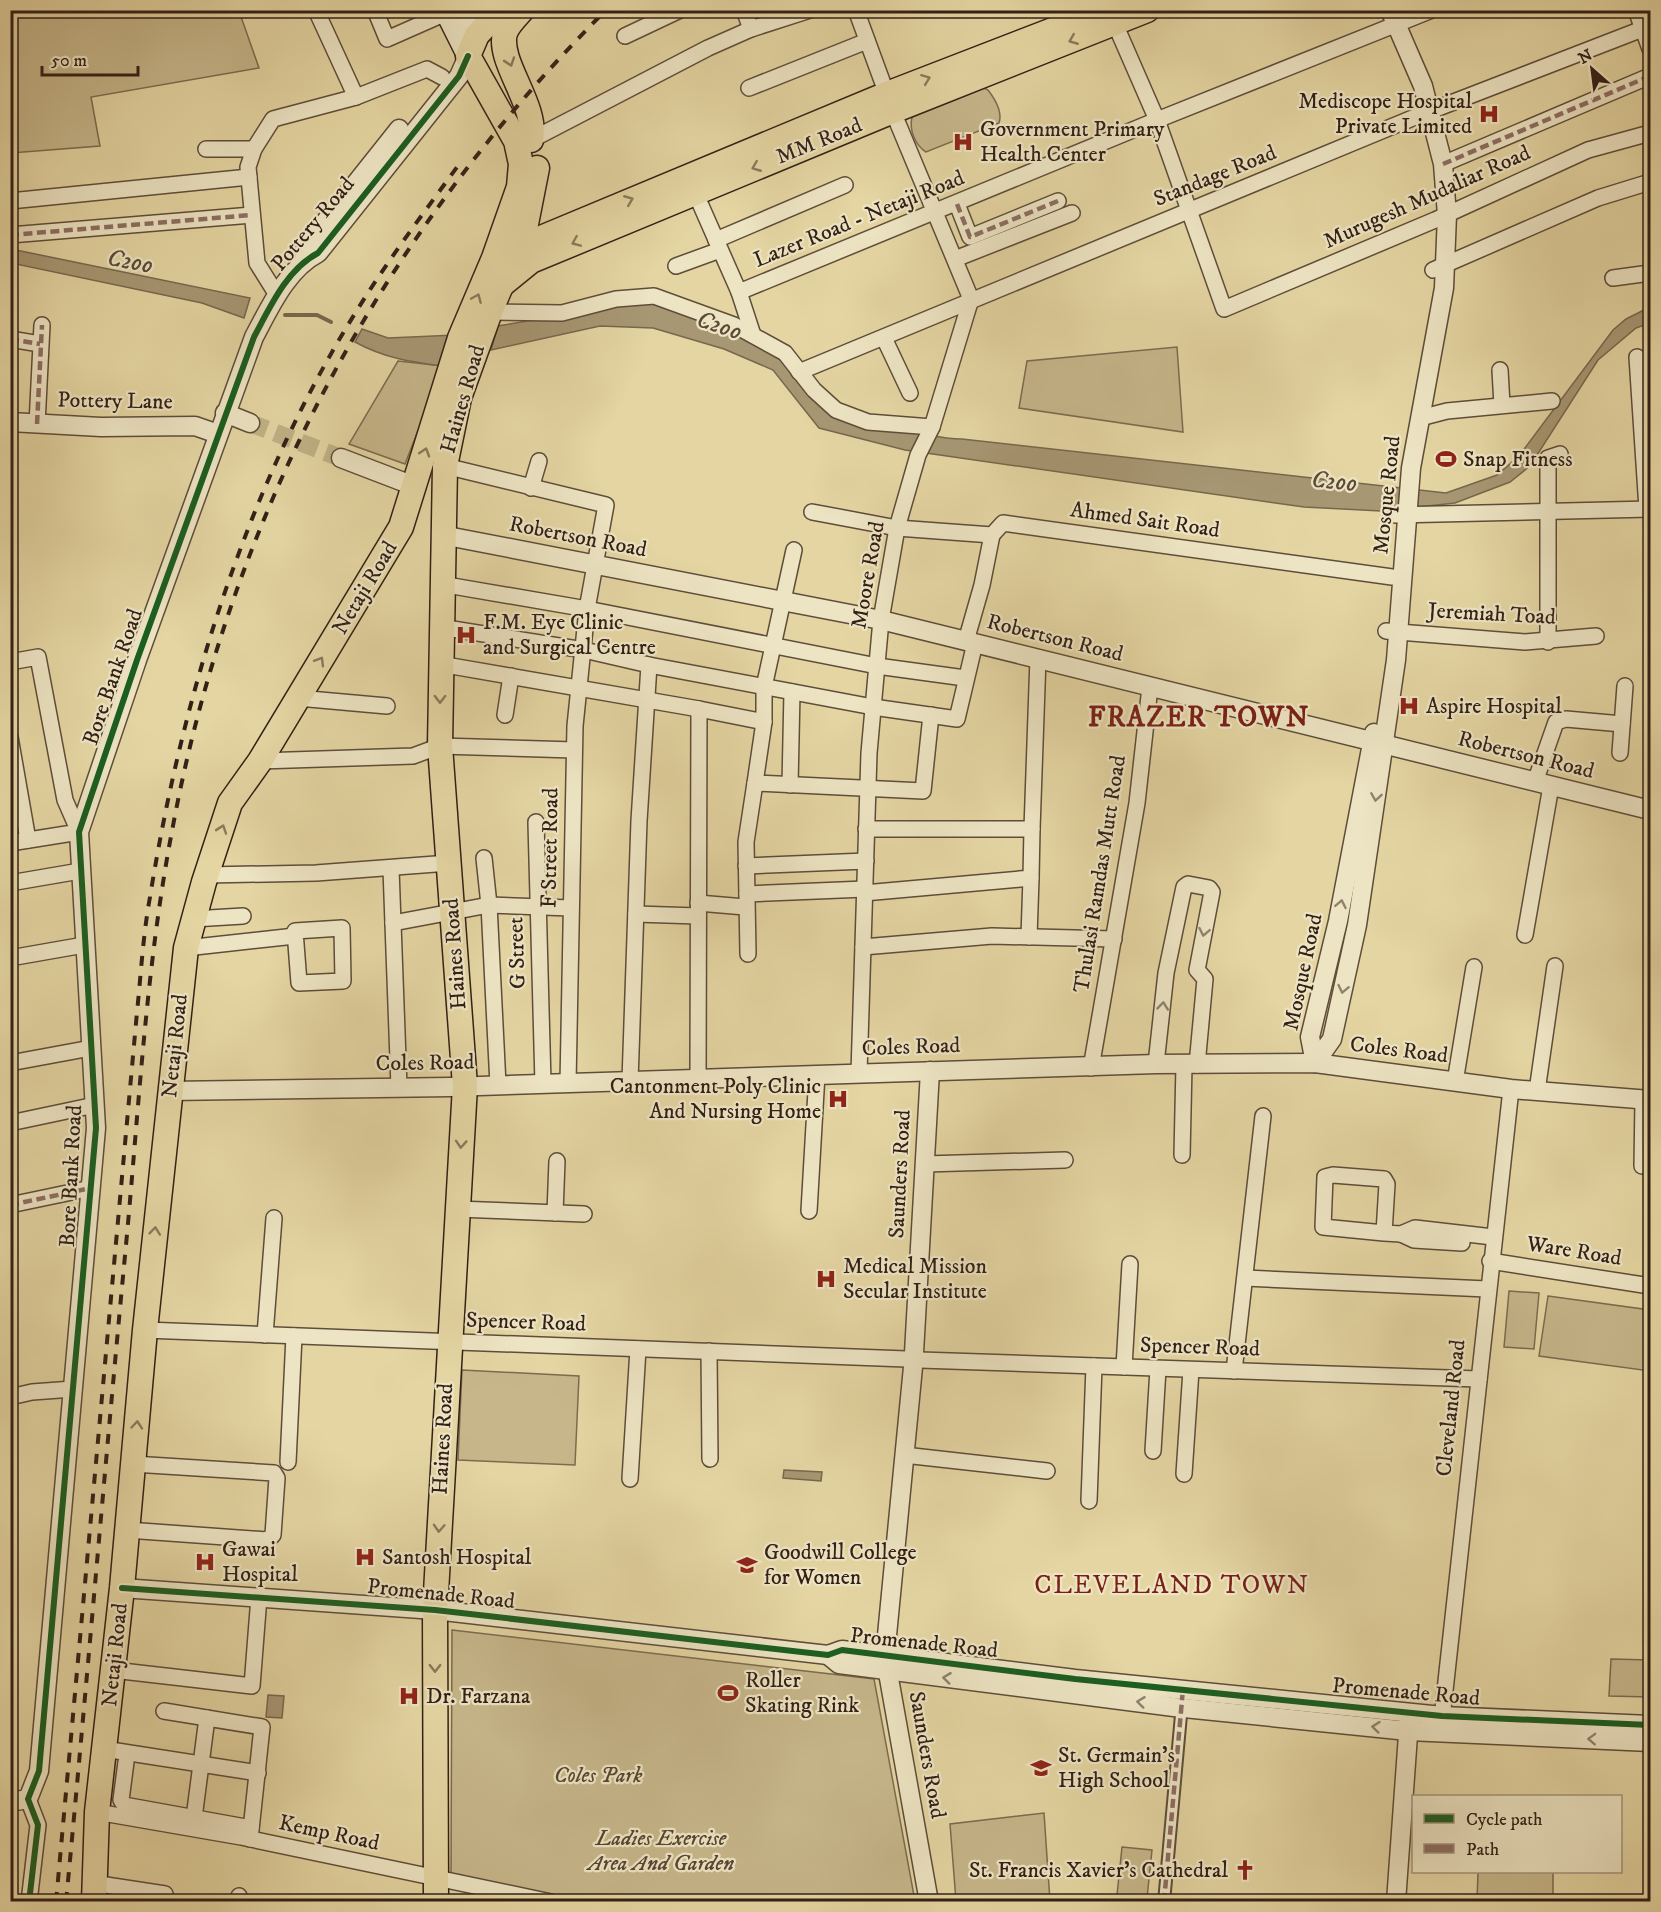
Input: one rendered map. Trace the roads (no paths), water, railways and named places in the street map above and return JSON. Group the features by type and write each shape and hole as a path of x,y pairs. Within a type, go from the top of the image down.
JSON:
{"main road":[{"name":"Pottery Road","path":"472,46 500,10"},
{"path":"522,10 509,24 504,38 509,59 532,121 531,140"},
{"name":"MM Road","path":"494,258 1109,15 1147,10"},
{"path":"452,11 472,46 511,131 521,164 519,187 494,258"},
{"name":"Haines Road","path":"436,1890 435,1610 465,1086 440,746 440,627 445,466 469,343 490,312 525,229 537,170 531,140 504,93 472,46"},
{"name":"MM Road","path":"500,288 531,261 694,192 890,103"},
{"name":"Netaji Road","path":"100,1893 102,1813 111,1757 113,1670 144,1330 186,948 206,875 230,803 261,761 401,527 414,486 469,343 494,258"},
{"path":"401,527 418,525 442,535"}],"street":[{"path":"316,10 356,97"},
{"path":"375,10 387,39 452,11"},
{"path":"625,36 680,10"},
{"path":"744,10 752,29"},
{"path":"531,140 708,48 752,29 810,10"},
{"path":"856,10 890,103 971,300"},
{"name":"Mosque Road","path":"1377,10 1391,22 1443,164 1439,267 1444,288 1402,507 1392,577 1393,631"},
{"name":"Lazer Road - Netaji Road","path":"694,192 739,292 957,204 1391,22 1432,10"},
{"path":"1635,10 1647,28 1650,49"},
{"path":"1109,15 1157,120 1188,211"},
{"name":"Standage Road","path":"799,372 1426,113 1647,28"},
{"path":"749,88 867,41"},
{"name":"Pottery Road","path":"304,260 306,246 442,78 472,46"},
{"name":"Pottery Road","path":"205,468 254,337 271,305 304,260 318,252 459,76 472,46"},
{"path":"271,305 257,263 248,167 254,149 273,119 356,97 427,69 442,78"},
{"path":"1443,164 1650,76"},
{"name":"Mosque Road","path":"1426,113 1431,166 1441,218"},
{"name":"Murugesh Mudaliar Road","path":"1188,211 1224,309 1441,218 1588,150 1650,133"},
{"path":"206,149 254,149"},
{"path":"10,201 249,177"},
{"path":"1439,267 1598,198 1650,182"},
{"path":"676,266 844,185"},
{"path":"957,204 970,237 1058,201"},
{"path":"954,260 1072,213"},
{"path":"10,235 252,215"},
{"name":"Mosque Road","path":"1315,1063 1332,1040 1357,925 1393,631 1402,507 1399,466 1432,287 1439,267"},
{"path":"1613,278 1650,273"},
{"path":"739,292 753,335"},
{"path":"490,312 562,313 616,299 654,296 691,308 753,335 785,353 799,372 836,410 868,422 932,427"},
{"name":"Moore Road","path":"859,1073 866,829 881,620 897,528 918,455 932,427 971,300"},
{"path":"37,424 42,325"},
{"path":"884,338 910,393"},
{"path":"10,339 40,344"},
{"path":"1402,507 1548,512 1649,509 1637,357"},
{"path":"1500,370 1502,405"},
{"path":"1420,418 1447,411 1552,401"},
{"path":"225,413 250,423"},
{"name":"Pottery Lane","path":"10,422 101,427 195,426 218,434"},
{"path":"1548,642 1548,458 1560,454"},
{"path":"341,458 414,486"},
{"path":"445,466 531,488 539,462"},
{"name":"Bore Bank Road","path":"30,1902 38,1825 19,1800 39,1771 96,1128 79,832 205,468"},
{"name":"F Street Road","path":"531,488 606,505 587,609 574,750 568,1083"},
{"name":"Ahmed Sait Road","path":"812,512 897,528 992,535 1002,523 1392,577"},
{"name":"Robertson Road","path":"442,535 881,620 1650,810"},
{"path":"440,627 584,650 649,665 873,707 957,718 992,535"},
{"path":"748,954 746,842 764,722 764,687 794,550"},
{"path":"441,584 587,609 877,666 965,678"},
{"name":"Jeremiah Toad","path":"1393,631 1525,642 1548,642 1596,636"},
{"path":"10,662 38,657 65,800 79,832 10,843"},
{"path":"1029,937 1038,658"},
{"path":"440,664 647,699 764,722"},
{"path":"630,1081 649,665"},
{"path":"505,715 511,676"},
{"path":"1620,753 1625,686"},
{"name":"Thulasi Ramdas Mutt Road","path":"1091,1068 1137,803 1150,687"},
{"path":"790,784 792,692"},
{"path":"298,698 387,706"},
{"path":"698,1078 699,710"},
{"path":"755,783 923,790 931,715"},
{"path":"1525,935 1543,784 1556,722 1566,719 1622,724"},
{"path":"10,737 28,840"},
{"path":"261,761 413,756 440,746 574,750"},
{"name":"G Street","path":"536,822 543,1084"},
{"path":"866,829 1032,829"},
{"path":"484,858 489,905 498,1085"},
{"path":"746,866 866,861"},
{"path":"206,875 391,869 449,863"},
{"path":"391,869 399,1088"},
{"path":"10,884 80,871"},
{"path":"636,914 698,910 746,901 1031,878"},
{"path":"1156,1065 1166,973 1184,887 1188,884 1209,888 1212,892 1197,970 1205,979 1190,1065 1182,1155"},
{"path":"393,924 489,905 571,908"},
{"path":"193,919 243,916"},
{"path":"342,928 343,981 299,983 295,936 297,930 342,928"},
{"path":"186,948 295,936"},
{"path":"863,947 924,940 1029,937 1114,939"},
{"path":"10,958 84,945"},
{"path":"1537,1091 1555,966"},
{"path":"1455,1082 1474,967"},
{"path":"10,1063 91,1047"},
{"name":"Coles Road","path":"170,1091 399,1088 817,1074 1315,1063 1511,1089 1647,1100"},
{"name":"Saunders Road","path":"929,1902 886,1663 913,1360 930,1071"},
{"path":"809,1211 817,1074"},
{"name":"Cleveland Road","path":"1441,1724 1492,1241 1511,1089"},
{"path":"1642,1166 1647,1100"},
{"path":"10,1123 95,1105"},
{"path":"1234,1371 1263,1116"},
{"path":"925,1164 1065,1160"},
{"path":"555,1213 556,1161"},
{"path":"1384,1233 1387,1184 1384,1179 1333,1175 1325,1177 1323,1180 1323,1227 1384,1233 1401,1234 1414,1240 1492,1241"},
{"path":"10,1205 91,1188"},
{"path":"457,1209 584,1214"},
{"path":"265,1335 274,1218"},
{"name":"Ware Road","path":"1490,1261 1650,1286"},
{"path":"1124,1367 1130,1264"},
{"path":"1245,1278 1487,1289"},
{"name":"Spencer Road","path":"144,1330 1479,1379"},
{"path":"288,1462 294,1336"},
{"path":"630,1479 638,1349"},
{"path":"709,1351 710,1459"},
{"path":"1089,1501 1094,1366"},
{"path":"1153,1451 1158,1369"},
{"path":"1184,1474 1191,1370"},
{"path":"10,1397 32,1392 73,1389"},
{"path":"904,1455 1047,1471"},
{"path":"127,1530 267,1540 273,1534 277,1478 274,1473 133,1464"},
{"name":"Promenade Road","path":"122,1588 435,1610 828,1654 839,1664 886,1663 1178,1698 1408,1731 1441,1724 1650,1725"},
{"path":"113,1670 252,1686 260,1597"},
{"path":"1164,1902 1178,1698"},
{"name":"Promenade Road","path":"1178,1698 1410,1712 1441,1724 1650,1742"},
{"path":"111,1757 124,1805 194,1818 250,1834 262,1727 164,1711"},
{"path":"1396,1902 1410,1712"},
{"path":"194,1818 207,1718"},
{"path":"111,1757 257,1776"},
{"path":"111,1757 200,1768"},
{"name":"Kemp Road","path":"102,1813 250,1834 436,1890 550,1902"},
{"path":"100,1893 165,1894"},
{"path":"100,1893 106,1902"}],"water":[{"path":"11,249 250,298 244,318 202,303 11,263"},
{"path":"643,301 720,325 757,344 789,366 838,414 861,427 1446,493 1497,475 1519,456 1613,330 1626,319 1650,307 1650,323 1636,328 1598,360 1530,466 1510,482 1455,503 1381,511 1304,507 905,450 819,428 773,370 724,349 653,328 600,326 491,350 498,326"},
{"path":"362,329 388,338 455,335 443,366 376,352 355,342"},
{"path":"784,1470 822,1472 821,1481 783,1478"},
{"path":"268,1695 284,1696 282,1718 266,1717"}],"waterway":[{"name":"C200","path":"285,315 317,315 331,322"}],"tunnel":[{"path":"250,423 341,458"}],"railway":[{"path":"66,1902 149,985 172,831 198,715 232,602 275,493 326,388 385,286 451,189 525,97 606,10"},
{"path":"56,1902 144,940 164,820 181,743 201,667 225,591 284,445 320,374 359,307 460,163"}],"place":[{"name":"Mediscope Hospital Private Limited","path":"1489,114"},
{"name":"Government Primary Health Center","path":"963,142"},
{"name":"Snap Fitness","path":"1446,459"},
{"name":"F.M. Eye Clinic and Surgical Centre","path":"466,635"},
{"name":"Aspire Hospital","path":"1409,706"},
{"name":"Cantonment Poly Clinic And Nursing Home","path":"838,1099"},
{"name":"Medical Mission Secular Institute","path":"826,1279"},
{"name":"Santosh Hospital","path":"365,1557"},
{"name":"Gawai Hospital","path":"205,1562"},
{"name":"Goodwill College for Women","path":"747,1565"},
{"name":"Roller Skating Rink","path":"728,1693"},
{"name":"Dr. Farzana","path":"409,1696"},
{"name":"St. Germain's High School","path":"1041,1768"},
{"name":"St. Francis Xavier's Cathedral","path":"1245,1870"}],"district":[{"name":"FRAZER TOWN","path":"1199,717"},
{"name":"CLEVELAND TOWN","path":"1172,1585"}],"park label":[{"name":"Coles Park","path":"598,1775"},
{"name":"Ladies Exercise Area And Garden","path":"661,1850"}]}
